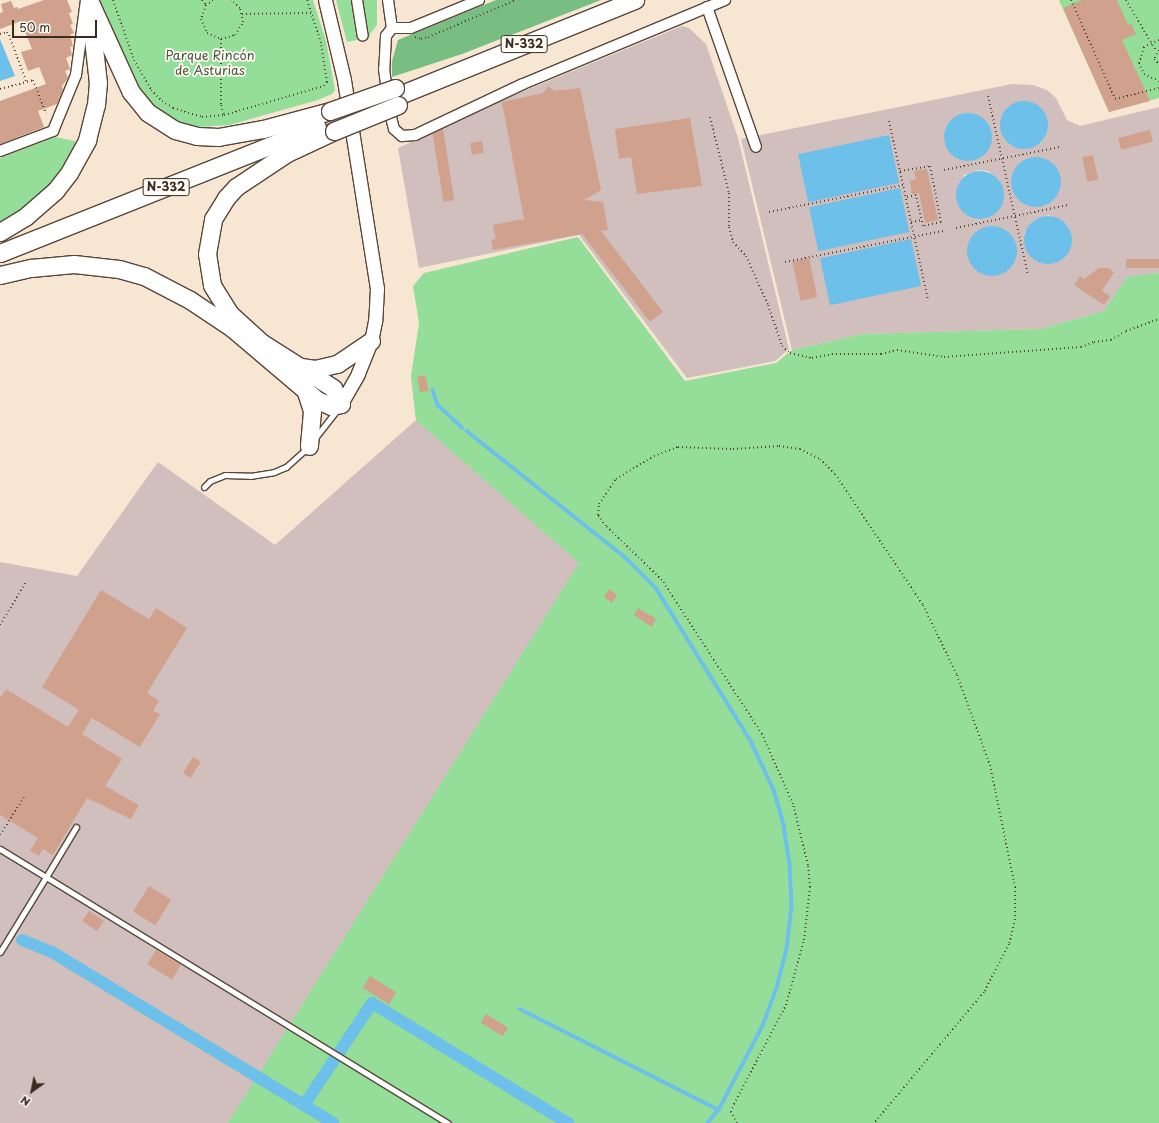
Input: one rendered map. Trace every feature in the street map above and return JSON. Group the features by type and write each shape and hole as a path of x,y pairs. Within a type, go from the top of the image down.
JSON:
{"highway":[{"path":"87,0 131,92 146,112 175,130 197,136 218,137 263,129 332,121"},
{"path":"0,232 25,218 55,191 69,174 87,140 96,105 98,83 96,48 87,0"},
{"name":"N-332","path":"0,253 635,0"},
{"path":"397,96 550,39 572,25"},
{"path":"0,275 31,268 74,264 119,269 144,276 168,287 215,317 324,404 341,404 333,388 262,343 222,304 210,276 207,243 219,209 236,187 332,121"},
{"path":"301,367 315,368 337,364 371,341"},
{"path":"305,389 312,417 309,446"}],"street":[{"path":"0,151 53,131 76,75 87,0"},
{"path":"325,0 344,80 376,268 377,303 371,341 358,374 341,404"},
{"path":"357,0 364,36"},
{"path":"388,0 392,28 384,42 390,113 397,133 409,137 523,84 724,0"},
{"path":"392,28 411,28 479,0"},
{"path":"707,7 756,147"}],"lane":[{"path":"204,487 217,477 225,475 250,476 274,472 300,456 341,404"},
{"path":"0,952 76,828"},
{"path":"0,849 448,1123"}],"path":[{"path":"113,0 142,76 162,101 187,114 202,117 224,115 324,86 327,82 326,69 313,13 307,0"},
{"path":"202,0 206,5"},
{"path":"213,0 206,5 203,11 203,26 214,37 221,39 229,38 240,29 242,14 231,0"},
{"path":"415,36 421,39 428,37 516,0"},
{"path":"1071,0 1115,99 1159,88"},
{"path":"1126,0 1151,42 1158,50 1154,59 1159,64"},
{"path":"242,14 313,13"},
{"path":"0,34 7,32 9,35 26,81"},
{"path":"221,39 221,105 224,115"},
{"path":"1159,40 1151,42 1141,52 1139,63 1144,74 1159,81"},
{"path":"0,89 34,80 46,114"},
{"path":"988,96 1001,160 1028,275"},
{"path":"710,117 729,193 729,227 733,242 746,256 768,305 782,346 790,353 812,358 832,354 881,354 897,350 944,357 1081,347 1094,342 1111,340 1126,331 1159,319"},
{"path":"889,121 928,300"},
{"path":"944,170 1001,160 1060,147"},
{"path":"900,172 930,166 941,222 923,226 916,195 906,197"},
{"path":"769,212 903,184"},
{"path":"956,228 1068,206"},
{"path":"911,222 922,220"},
{"path":"785,262 943,231"},
{"path":"737,1123 732,1112 734,1104 776,1026 793,981 809,912 809,879 793,804 762,734 662,580 606,526 598,515 598,504 616,479 654,456 678,447 734,449 779,446 800,449 820,460 835,474 923,605 957,675 990,764 1015,887 1016,919 1009,944 984,992 874,1123"},
{"path":"0,624 26,582"},
{"path":"0,835 24,797"}],"shaded area":[{"path":"682,26 689,28 706,44 738,138 789,349 775,361 687,378 579,235 419,268 398,148 512,96"},
{"path":"1012,84 1033,85 1047,90 1056,98 1067,120 1080,126 1159,107 1159,273 1127,278 1104,311 1040,329 863,334 792,350 741,139","holes":["1022,101 1048,128 1041,143 1007,107","958,115 944,143 946,126","1035,158 1051,163 1058,194 1045,206","980,170 988,171 1000,181 992,216 985,219 969,216 958,205 964,175","1049,215 1069,227 1072,243 1024,233 1034,220"]},
{"path":"411,376 587,523 727,1123 0,1123 0,562 77,576 158,462 275,545 416,420"}],"green space":[{"name":"Parque Rincón de Asturias","path":"99,0 313,0 326,41 335,90 332,94 318,100 229,125 197,127 181,123 165,115 141,93 123,62"},
{"path":"336,0 377,0 377,25 370,34 370,37 347,42"},
{"path":"496,0 601,0 462,54 392,77 392,61 398,40"},
{"path":"1059,0 1159,0 1159,98 1109,112"},
{"path":"55,137 75,141 75,147 67,162 46,189 21,210 0,223 0,158"},
{"path":"578,237 685,381 776,363 792,350 863,334 1040,329 1104,311 1127,277 1159,273 1159,1123 228,1123 579,563 416,420 411,376 419,323 413,286 424,273"}],"water":[{"path":"0,39 15,76 0,81"},
{"path":"1019,101 1029,101 1041,108 1048,120 1048,130 1041,142 1029,149 1019,149 1011,145 1004,138 1000,130 1000,120 1004,112 1011,105"},
{"path":"963,113 973,113 982,117 988,123 991,128 991,146 982,157 973,161 963,161 954,157 948,151 944,142 944,132 948,123 954,117"},
{"path":"889,135 899,183 808,202 798,154"},
{"path":"1036,157 1050,161 1057,168 1061,182 1057,196 1050,203 1036,207 1022,203 1015,196 1011,182 1015,168 1022,161"},
{"path":"975,171 985,171 994,175 1000,181 1003,186 1003,204 994,215 985,219 975,219 966,215 960,209 956,200 956,190 960,181 966,175"},
{"path":"900,188 909,232 818,251 809,207"},
{"path":"1043,216 1053,216 1062,220 1068,226 1071,231 1071,249 1062,260 1053,264 1043,264 1034,260 1028,254 1024,245 1024,235 1028,226 1034,220"},
{"path":"987,226 997,226 1010,233 1017,246 1017,256 1010,269 997,276 987,276 978,272 971,265 967,256 967,246 971,237 978,230"},
{"path":"911,239 921,286 830,305 820,258"}],"building":[{"path":"44,0 67,0 72,12 69,13 73,24 70,25 74,33 70,35 73,46 70,47 72,55 66,58 70,69 65,71 68,78 62,86 63,90 57,104 38,111 44,127 0,144 0,101 46,84 39,67 28,71 21,52 32,49 21,21 0,29 0,13 3,12 1,4 11,1 14,8 17,7 18,9"},
{"path":"1082,0 1117,0 1128,25 1131,24 1136,34 1122,40 1150,101 1109,112 1063,8"},
{"path":"548,86 555,91 580,88 601,190 584,200 603,202 608,230 601,231 663,312 650,322 582,234 493,250 491,240 496,239 493,225 524,219 502,102 543,93"},
{"path":"690,118 702,186 637,194 631,157 619,159 615,129"},
{"path":"443,129 454,200 443,202 432,131"},
{"path":"1150,130 1153,142 1121,150 1118,138"},
{"path":"482,141 484,153 472,155 470,143"},
{"path":"1093,155 1098,179 1087,182 1082,157"},
{"path":"927,169 938,220 925,223 919,193 912,194 910,181 916,179 914,171"},
{"path":"809,258 817,297 801,301 792,262"},
{"path":"1126,259 1159,259 1159,268 1126,268"},
{"path":"1099,268 1108,268 1114,272 1102,291 1110,296 1104,305 1074,285 1080,276 1084,279"},
{"path":"425,375 429,391 420,392 417,377"},
{"path":"609,589 617,595 612,603 604,597"},
{"path":"101,590 149,619 156,608 187,628 147,693 159,701 153,711 160,714 140,747 92,718 82,734 122,759 105,786 139,805 131,819 87,798 53,855 43,849 39,856 30,851 38,838 0,815 0,698 6,689 68,727 79,710 42,687"},
{"path":"638,608 656,619 652,627 634,615"},
{"path":"193,757 201,762 191,778 183,773"},
{"path":"149,886 171,900 155,925 133,911"},
{"path":"89,911 104,921 97,931 82,921"},
{"path":"156,950 181,965 172,980 147,965"},
{"path":"370,976 396,992 389,1004 363,988"},
{"path":"486,1014 508,1028 503,1036 481,1022"}],"waterway":[{"path":"433,390 438,405 462,427"},
{"path":"467,431 625,557 656,588 751,741 774,790 784,826 790,865 792,906 787,949 777,988 763,1026 719,1110 708,1123"},
{"path":"22,940 52,952 333,1123"},
{"path":"304,1105 372,1003 568,1123"},
{"path":"520,1009 719,1110"}]}
